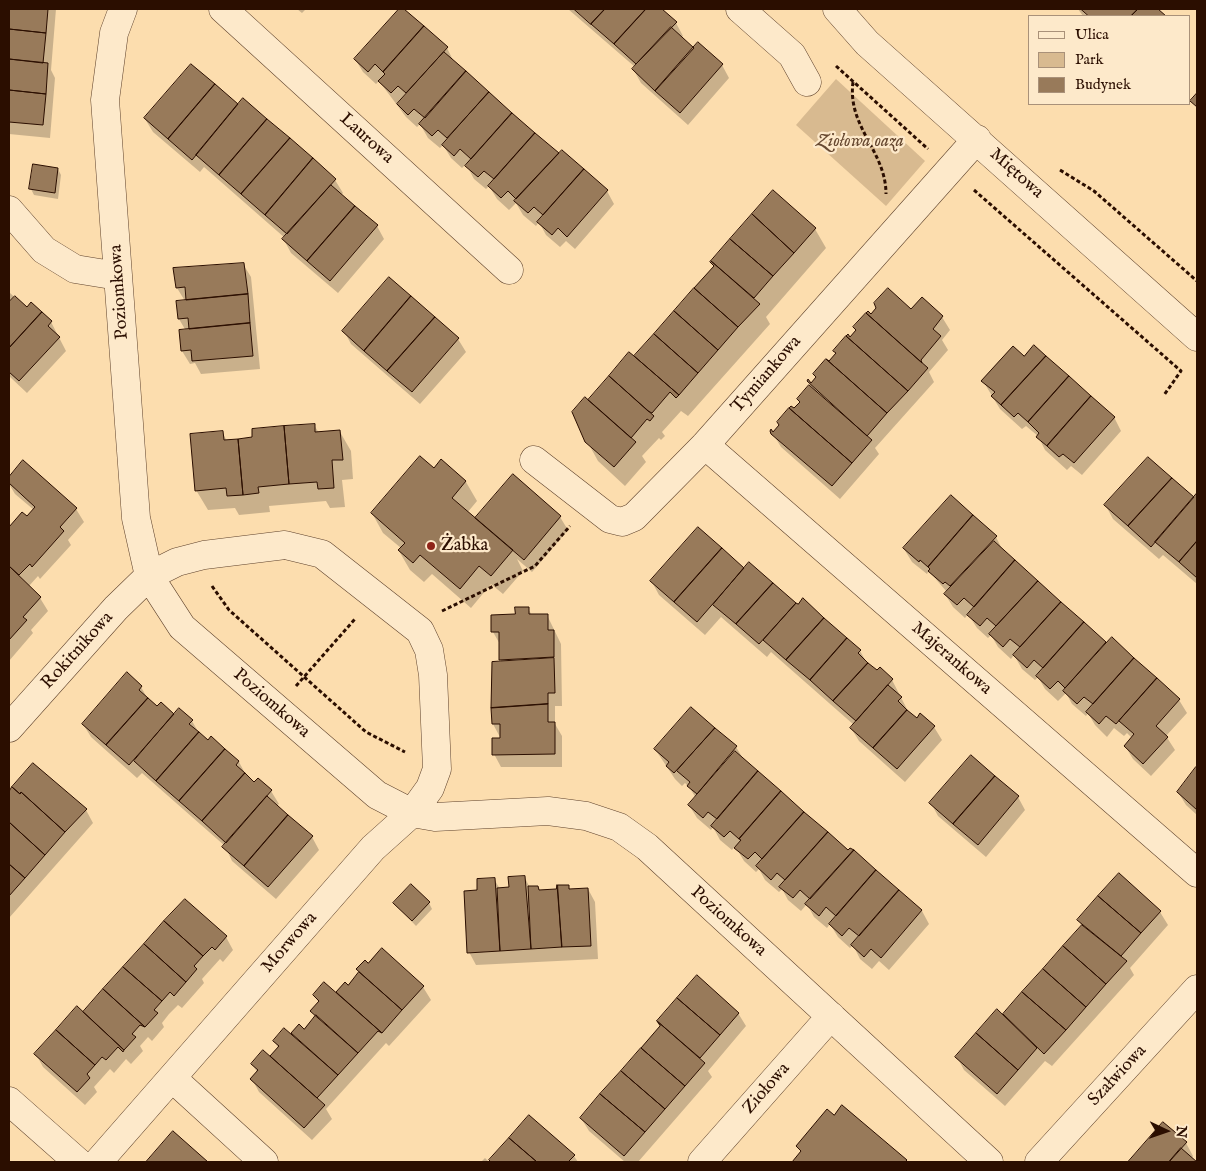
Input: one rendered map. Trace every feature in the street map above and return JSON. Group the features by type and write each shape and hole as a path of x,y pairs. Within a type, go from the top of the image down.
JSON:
{"street":[{"name":"Poziomkowa","path":"123,9 114,33 105,100 136,518 149,576 182,627 377,795 412,813 435,818 548,812 586,816 619,827 647,847 989,1162"},
{"name":"Laurowa","path":"223,9 509,270"},
{"path":"740,9 792,55 807,82"},
{"name":"Miętowa","path":"837,9 867,43 1197,337"},
{"name":"Tymiankowa","path":"534,460 610,519 622,522 634,517 705,446 976,139"},
{"path":"9,210 44,250 74,269 118,276"},
{"name":"Majerankowa","path":"705,446 1197,873"},
{"path":"149,576 177,562 192,558 285,545 302,548 322,554 420,631 429,650 433,675 437,769 430,788 412,813"},
{"name":"Rokitnikowa","path":"9,728 116,608 149,576"},
{"name":"Morwowa","path":"98,1162 374,848 412,813"},
{"name":"Szałwiowa","path":"1039,1162 1197,989"},
{"name":"Ziołowa","path":"702,1162 831,1016"},
{"path":"172,1078 264,1162"},
{"path":"9,1101 78,1162"}],"path":[{"path":"830,60 1181,371 1164,395"},
{"path":"853,82 851,98 854,111 881,168 886,197"},
{"path":"420,631 440,612 535,566 590,503"},
{"path":"192,558 229,610 366,732 437,769"},
{"path":"276,709 375,596"}],"green space":[{"name":"Ziołowa oaza","path":"836,79 925,161 886,206 796,125"}],"building":[{"path":"9,9 48,9 46,33 9,29"},
{"path":"399,9 404,9 424,26 383,72 375,64 368,72 354,59"},
{"path":"574,9 605,9 591,24"},
{"path":"605,9 646,9 614,44 591,24"},
{"path":"646,9 662,9 677,22 636,64 614,44"},
{"path":"1081,9 1138,9 1132,15 1088,15"},
{"path":"1138,9 1158,9 1165,15 1132,15"},
{"path":"424,26 448,47 406,93 398,86 391,93 378,81 385,74 383,72"},
{"path":"671,27 694,48 655,91 632,69"},
{"path":"9,29 46,33 43,63 9,59"},
{"path":"698,42 723,64 680,113 655,91"},
{"path":"444,52 466,71 425,118 414,109 408,115 397,104"},
{"path":"9,59 48,63 46,94 9,90"},
{"path":"191,64 215,84 168,139 144,118"},
{"path":"466,71 489,92 447,138 438,130 432,136 419,124"},
{"path":"215,84 238,104 192,160 168,139"},
{"path":"9,90 46,94 43,125 9,122"},
{"path":"489,92 512,113 471,159 460,149 454,156 442,145"},
{"path":"1197,93 1197,107 1191,102"},
{"path":"243,98 267,119 219,175 196,155"},
{"path":"512,113 535,133 494,179 484,171 478,177 465,166"},
{"path":"267,119 290,138 241,194 219,175"},
{"path":"535,133 559,153 516,199 508,191 501,198 488,186"},
{"path":"290,138 313,158 265,215 241,194"},
{"path":"562,150 584,169 543,215 534,207 528,213 514,201"},
{"path":"313,158 336,179 287,234 265,215"},
{"path":"33,164 58,168 55,193 29,189"},
{"path":"584,169 608,190 567,237 558,228 552,235 537,222"},
{"path":"331,185 355,206 307,261 282,239"},
{"path":"773,190 816,228 794,253 752,214"},
{"path":"355,206 378,225 330,281 307,261"},
{"path":"752,214 794,253 773,276 730,239"},
{"path":"730,239 773,276 754,298 711,261"},
{"path":"711,261 760,304 738,327 694,288 714,266"},
{"path":"244,263 248,294 186,300 185,287 176,288 173,268"},
{"path":"389,277 411,296 364,351 342,331"},
{"path":"694,288 738,327 718,350 674,311"},
{"path":"888,288 911,309 922,297 943,316 933,329 941,336 921,360 922,363 866,313 868,311 871,314 876,308 874,303"},
{"path":"248,294 250,323 189,329 188,318 178,319 176,301"},
{"path":"15,296 27,307 31,302 42,312 9,348 9,302"},
{"path":"411,296 435,317 387,371 364,351"},
{"path":"674,311 718,350 698,373 654,334"},
{"path":"42,312 52,321 48,326 60,337 19,381 9,372 9,348"},
{"path":"866,313 928,368 908,391 846,336 848,334 850,337 856,330 853,327"},
{"path":"435,317 459,338 412,392 387,371"},
{"path":"250,323 253,356 192,361 191,350 181,351 179,330"},
{"path":"654,334 698,373 679,395 634,356"},
{"path":"846,336 908,391 887,413 826,359 829,361 836,353 833,351"},
{"path":"1034,345 1046,356 1001,405 991,396 995,392 981,381 1013,346 1024,356"},
{"path":"629,352 679,395 676,398 670,392 652,413 648,411 609,376"},
{"path":"1046,356 1069,376 1028,422 1018,413 1014,417 1001,405"},
{"path":"826,359 887,413 867,436 807,381 808,379 811,383 816,377 813,374"},
{"path":"609,376 654,416 650,421 647,419 631,438 588,400"},
{"path":"1069,376 1091,396 1047,446 1036,437 1039,433 1028,422"},
{"path":"809,385 872,440 852,463 789,408 791,406 794,408 800,402 797,399"},
{"path":"1091,396 1115,417 1074,463 1063,454 1059,457 1047,446"},
{"path":"585,397 636,442 614,467 585,442 572,412"},
{"path":"789,408 852,463 832,486 771,434 771,429 773,432 779,425 777,422"},
{"path":"315,424 315,432 340,430 343,460 332,460 334,488 318,489 317,482 289,484 284,426"},
{"path":"284,426 289,484 258,487 259,493 243,495 238,439 252,437 252,429"},
{"path":"223,431 224,440 238,439 243,495 227,496 226,488 195,491 190,434"},
{"path":"420,456 434,468 441,459 466,481 452,498 513,550 491,576 479,566 460,589 420,555 413,563 398,550 405,543 371,513"},
{"path":"1148,457 1172,478 1128,526 1104,505"},
{"path":"23,460 77,508 60,527 64,531 32,567 30,564 19,575 9,566 9,527 22,512 27,516 35,507 9,483 9,477"},
{"path":"513,474 561,516 524,560 475,518"},
{"path":"1172,478 1194,497 1151,547 1128,526"},
{"path":"1197,493 1197,541 1179,562 1155,542"},
{"path":"951,495 973,515 928,567 903,548"},
{"path":"973,515 997,536 950,586 945,582 943,584 928,571 930,569 928,567"},
{"path":"698,527 722,548 674,602 650,581"},
{"path":"994,541 1015,560 974,607 964,598 957,605 944,594"},
{"path":"1197,541 1197,578 1179,562"},
{"path":"722,548 744,568 697,622 674,602"},
{"path":"1015,560 1038,581 996,626 987,618 980,626 967,615"},
{"path":"749,562 773,583 736,624 713,605"},
{"path":"9,566 41,597 23,617 27,620 9,640"},
{"path":"1038,581 1061,602 1020,647 1010,639 1003,647 989,634"},
{"path":"773,583 796,603 759,644 736,624"},
{"path":"803,598 824,618 786,660 763,640 796,603 798,604"},
{"path":"1061,602 1084,622 1043,668 1034,660 1027,668 1013,655"},
{"path":"515,607 529,607 529,614 548,614 548,630 554,630 554,657 499,660 499,632 491,632 491,615 515,614"},
{"path":"824,618 847,638 810,680 786,660"},
{"path":"1084,622 1106,642 1065,688 1058,681 1050,689 1036,676"},
{"path":"1112,637 1134,658 1093,704 1084,697 1077,704 1063,691"},
{"path":"847,638 861,650 858,653 868,663 833,701 810,680"},
{"path":"554,658 555,693 548,693 548,704 491,708 492,662"},
{"path":"1134,658 1157,678 1116,724 1106,716 1099,724 1086,712"},
{"path":"868,663 877,670 880,667 893,679 856,721 833,701"},
{"path":"127,672 142,686 139,690 148,698 106,745 82,724"},
{"path":"1157,678 1180,699 1156,726 1168,737 1143,764 1124,746 1134,734 1119,721"},
{"path":"888,685 902,697 898,701 907,710 873,748 850,728"},
{"path":"148,698 157,706 161,702 174,714 129,765 106,745"},
{"path":"548,704 548,722 555,722 555,754 492,755 492,738 500,738 500,724 492,724 491,708"},
{"path":"691,707 715,728 674,773 666,766 669,762 654,749"},
{"path":"179,708 193,720 189,724 199,732 156,781 134,761"},
{"path":"907,710 917,718 920,713 935,726 897,769 873,748"},
{"path":"715,728 737,746 697,794 687,786 690,782 677,771"},
{"path":"199,732 208,740 211,736 225,749 179,801 156,781"},
{"path":"225,749 239,761 236,765 245,773 202,821 179,801"},
{"path":"735,751 758,771 717,819 708,812 703,818 688,805"},
{"path":"971,755 995,776 953,824 929,803"},
{"path":"33,763 87,809 65,832 21,792 20,794 12,787"},
{"path":"1197,768 1197,810 1177,792"},
{"path":"758,771 781,791 739,839 730,831 724,837 711,826"},
{"path":"245,773 254,782 258,778 272,790 226,843 202,821"},
{"path":"995,776 1019,796 978,845 953,824"},
{"path":"12,787 20,794 21,792 65,832 45,855 9,822 9,792"},
{"path":"781,791 804,812 762,859 755,852 748,859 734,848 741,840 739,839"},
{"path":"267,796 288,815 244,866 222,847"},
{"path":"804,812 828,832 785,880 777,873 771,880 756,866"},
{"path":"288,815 313,836 268,887 244,866"},
{"path":"9,822 45,855 25,878 9,864"},
{"path":"828,832 848,850 850,848 854,850 810,899 800,890 793,898 779,887"},
{"path":"854,850 876,870 836,916 826,907 819,916 805,904"},
{"path":"9,864 25,878 9,896"},
{"path":"876,870 899,890 859,936 849,928 842,936 829,924"},
{"path":"1119,873 1161,911 1141,933 1098,896"},
{"path":"525,876 531,949 500,951 497,888 509,887 508,877"},
{"path":"495,878 500,951 467,953 464,891 477,890 477,879"},
{"path":"411,884 430,902 412,921 393,903"},
{"path":"557,885 562,947 531,949 528,886 538,886 539,890 556,889"},
{"path":"558,885 569,885 569,889 588,888 591,946 562,947"},
{"path":"899,890 922,910 881,958 871,949 864,957 851,945"},
{"path":"1098,896 1141,933 1121,956 1077,920"},
{"path":"185,899 227,936 215,950 212,947 203,956 164,921"},
{"path":"164,921 203,956 194,966 197,969 186,982 144,944"},
{"path":"1082,925 1127,961 1106,984 1063,946"},
{"path":"144,944 186,982 174,996 170,992 162,1001 123,967"},
{"path":"1063,946 1106,984 1086,1007 1043,969"},
{"path":"382,948 424,986 402,1010 356,969 365,960 368,963"},
{"path":"123,967 162,1001 154,1010 158,1013 145,1027 103,989"},
{"path":"1043,969 1086,1007 1066,1030 1022,992"},
{"path":"359,972 402,1010 382,1033 336,992 345,982 348,985"},
{"path":"697,975 739,1013 720,1035 677,998"},
{"path":"324,982 382,1033 378,1031 358,1053 310,1011 319,1001 313,995"},
{"path":"103,989 145,1027 140,1025 132,1034 136,1037 124,1050 83,1012"},
{"path":"1022,992 1066,1030 1044,1054 1003,1014"},
{"path":"677,998 720,1035 700,1058 657,1021"},
{"path":"77,1006 124,1050 123,1052 118,1047 106,1060 102,1057 95,1065 56,1030"},
{"path":"997,1009 1037,1048 1018,1070 976,1033"},
{"path":"316,1015 358,1053 338,1075 291,1033 299,1024 304,1029"},
{"path":"657,1021 705,1063 685,1086 641,1048 660,1026"},
{"path":"284,1028 338,1075 317,1098 270,1056 279,1046 273,1041"},
{"path":"56,1030 95,1065 87,1074 90,1078 77,1092 34,1054"},
{"path":"976,1033 1018,1070 997,1094 955,1057"},
{"path":"641,1048 685,1086 665,1109 621,1071"},
{"path":"263,1050 325,1105 304,1128 250,1079 258,1070 251,1064"},
{"path":"621,1071 665,1109 645,1132 600,1094"},
{"path":"600,1094 645,1132 624,1156 580,1118"},
{"path":"842,1105 907,1160 905,1162 792,1162 801,1151 796,1146 827,1109 834,1115"},
{"path":"529,1115 575,1155 568,1162 537,1162 509,1138"},
{"path":"1163,1122 1187,1142 1169,1162 1128,1162"},
{"path":"173,1131 208,1162 146,1162"},
{"path":"509,1138 537,1162 491,1162 489,1160"},
{"path":"1181,1148 1197,1162 1169,1162"}],"place":[{"name":"Żabka","path":"431,546"}]}
